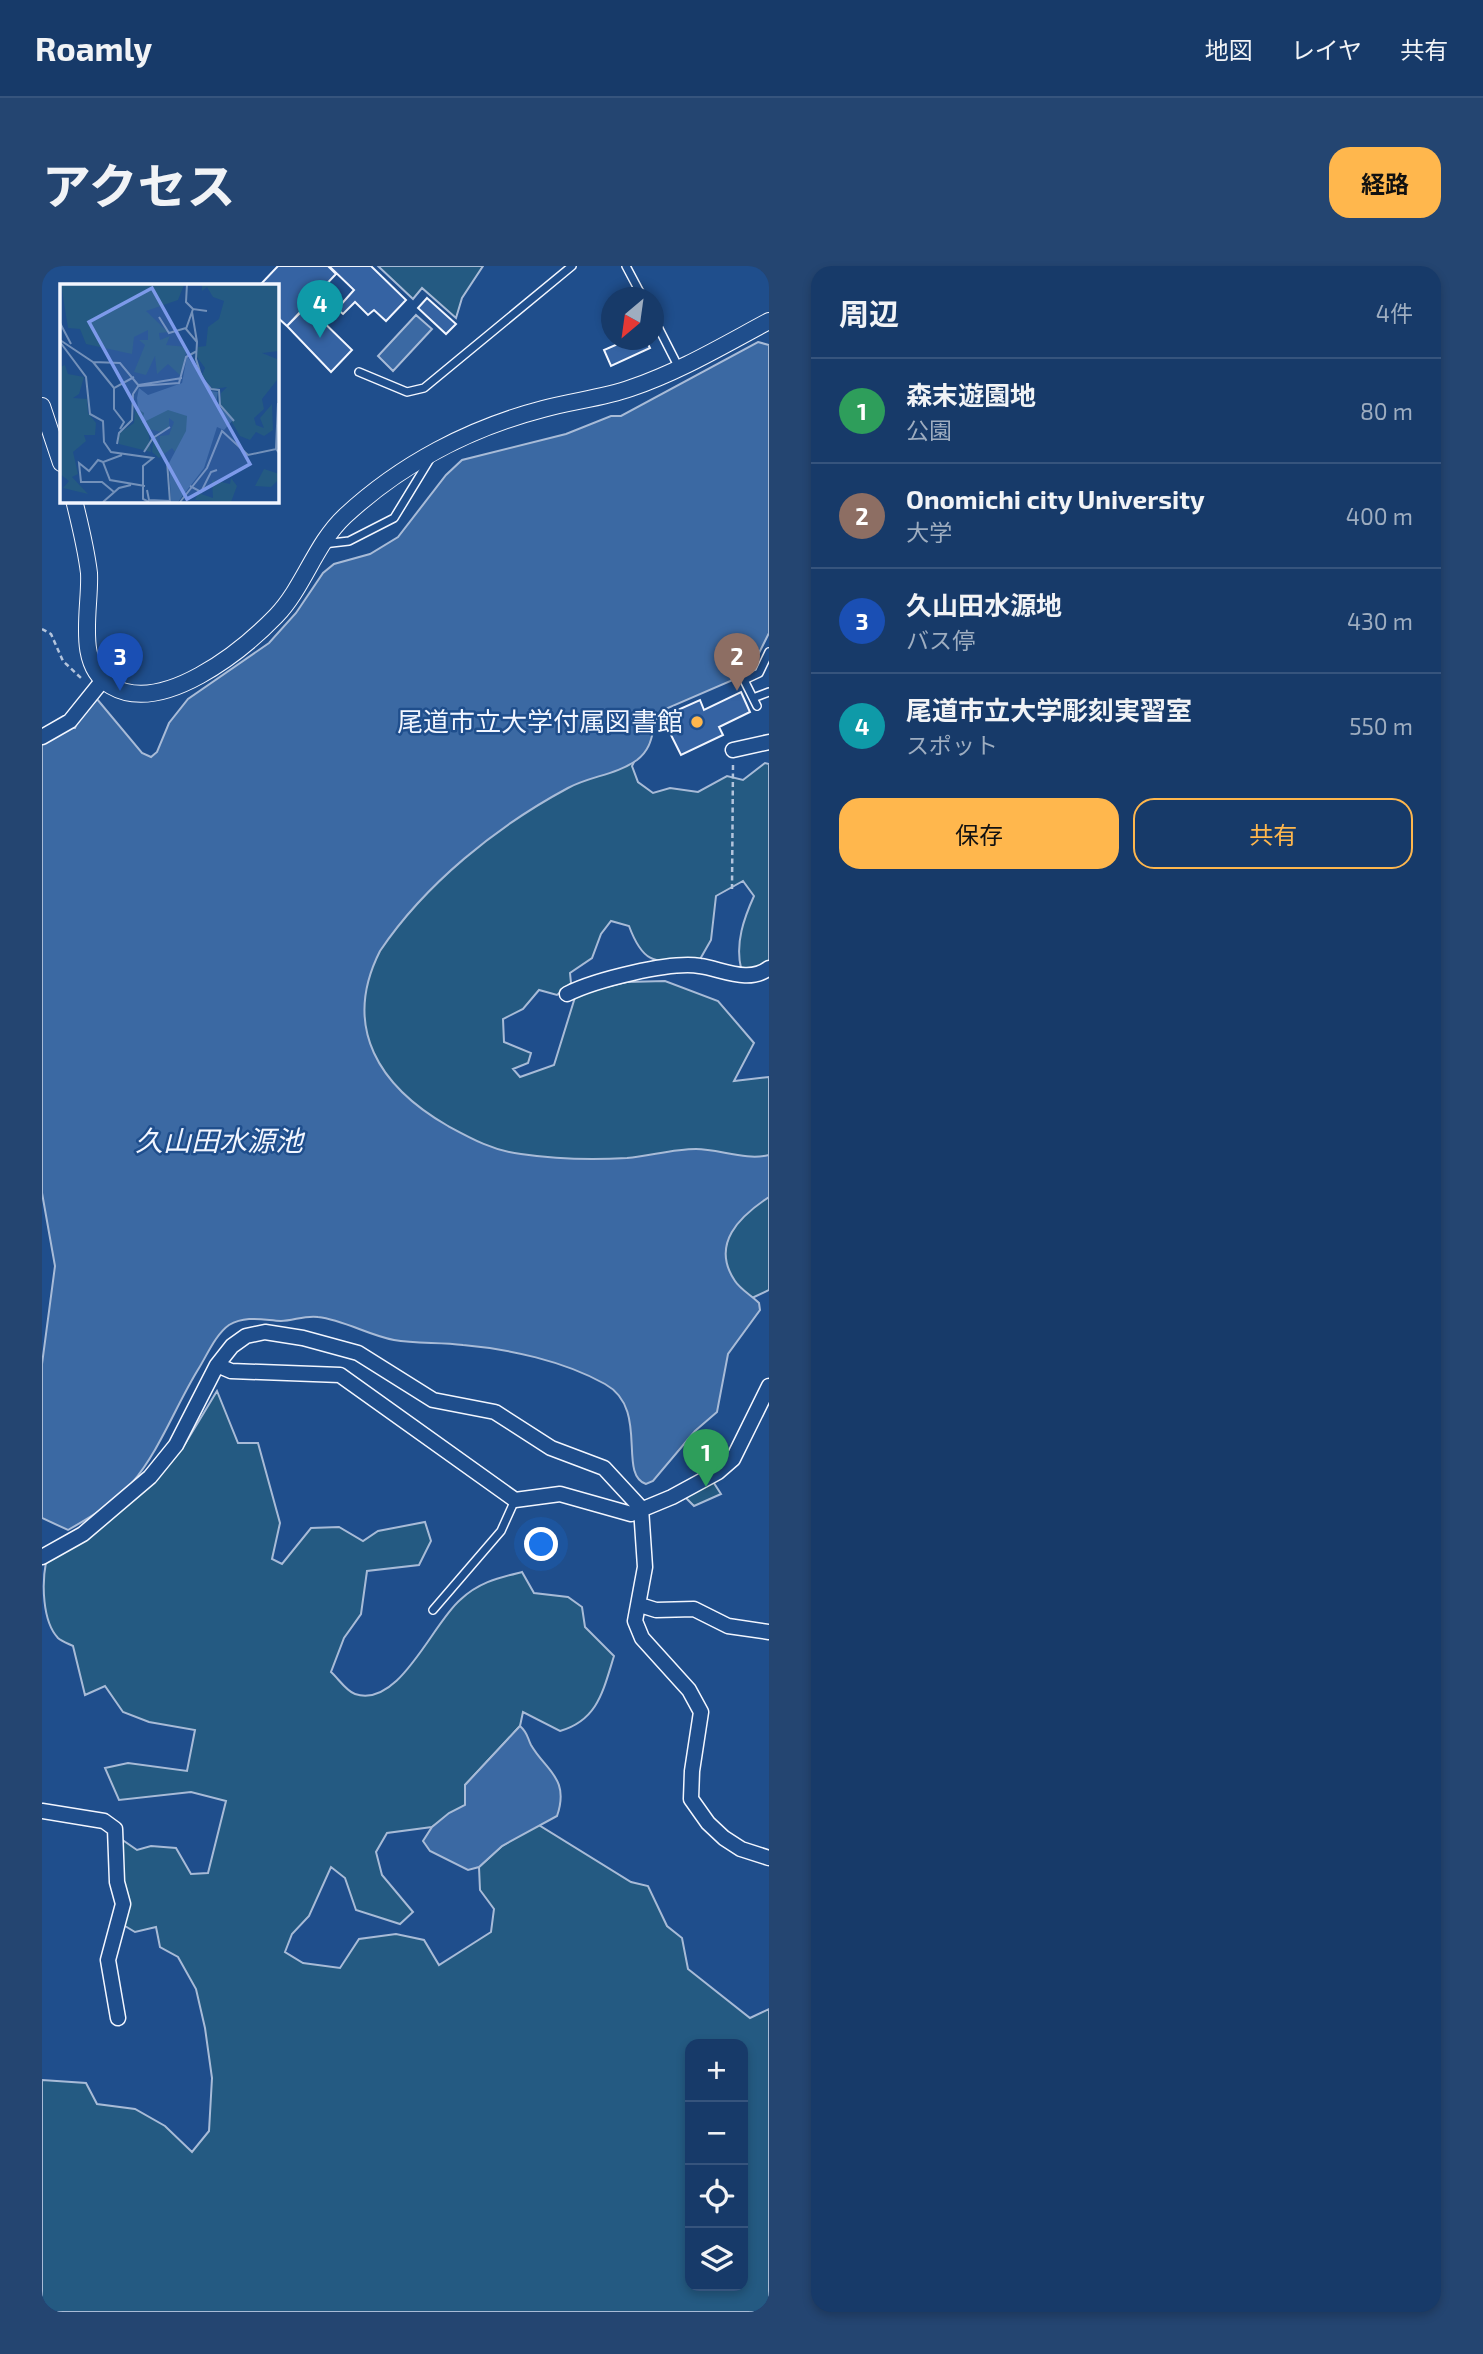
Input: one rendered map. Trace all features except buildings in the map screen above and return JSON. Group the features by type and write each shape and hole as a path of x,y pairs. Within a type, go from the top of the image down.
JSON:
{"street":[{"path":"99,686 127,693 178,687 200,677 276,616 344,517 379,488 433,452 499,422 628,389 679,369 769,321"},
{"path":"42,406 60,460"},
{"path":"74,502 89,574 89,653 99,686"},
{"path":"42,737 70,722 99,686"},
{"path":"733,750 769,742"},
{"path":"567,994 587,984 675,966 699,965 747,976 769,968"},
{"path":"42,1557 83,1534 150,1477 176,1445 217,1365 232,1346 246,1336 265,1332 358,1353 433,1400 495,1412 551,1448 604,1468 641,1508 645,1567 635,1621 642,1638 690,1690 701,1712 692,1771 691,1799 708,1823 724,1838 741,1849 769,1858"},
{"path":"217,1365 231,1371 340,1375 515,1500 560,1494 631,1514 672,1497 718,1472 733,1459 767,1393"},
{"path":"640,1605 656,1610 694,1609 728,1626 769,1632"},
{"path":"42,1811 104,1821 116,1829 117,1882 123,1904 108,1960 118,2018"}],"lane":[{"path":"359,372 407,392 424,388 572,266"},
{"path":"626,266 637,287"},
{"path":"664,340 679,369"},
{"path":"323,544 349,541 394,518 433,452"},
{"path":"769,652 758,673 744,680 755,702 769,692"},
{"path":"433,1610 501,1531 515,1500"}],"path":[{"path":"42,629 51,634 63,662 99,686"},
{"path":"732,889 733,750"}],"shaded area":[{"path":"378,266 483,266 462,298 456,318 422,288 413,299"},
{"path":"644,742 632,766 638,782 653,793 670,788 698,792 727,776 743,780 765,763 769,764 769,967 758,974 741,968 740,940 754,896 743,881 716,896 711,940 699,961 655,960 641,950 629,926 611,921 601,934 592,958 570,973 571,983 557,995 539,990 523,1009 503,1019 504,1042 531,1053 528,1063 513,1069 520,1077 554,1065 576,994 627,982 665,981 718,1001 754,1043 734,1081 769,1077 769,1290 752,1298 718,1271 753,1157 515,1164 374,1090 351,980 441,852"},
{"path":"217,1391 238,1443 258,1443 280,1523 272,1559 282,1564 311,1528 339,1527 363,1541 378,1531 425,1522 431,1541 419,1565 367,1571 361,1614 344,1638 331,1672 355,1694 371,1695 386,1689 414,1662 460,1600 489,1582 522,1572 534,1593 568,1597 582,1607 585,1627 614,1656 602,1692 591,1712 583,1720 560,1731 523,1712 520,1726 465,1785 465,1805 432,1827 387,1833 376,1852 382,1875 413,1912 400,1924 356,1910 345,1878 331,1867 309,1916 292,1934 285,1952 303,1963 340,1968 359,1939 396,1934 424,1940 439,1965 491,1932 494,1909 480,1890 479,1867 502,1846 537,1824 631,1882 648,1886 667,1926 682,1938 688,1969 750,2018 769,2009 769,2312 42,2312 42,2080 86,2083 97,2104 135,2109 165,2126 192,2152 209,2131 212,2078 196,1989 178,1957 160,1947 156,1927 135,1932 125,1926 121,1839 137,1850 151,1846 176,1848 191,1874 208,1873 226,1801 191,1792 119,1800 105,1768 128,1763 187,1771 195,1730 149,1722 123,1712 105,1686 85,1695 73,1646 59,1639 53,1631 46,1612 44,1591 46,1562 155,1481 185,1444"},
{"path":"712,1480 721,1494 694,1506 682,1494"}],"water":[{"path":"416,315 432,329 393,371 378,356"},
{"name":"久山田水源池","path":"758,342 769,345 769,633 749,673 663,710 656,721 648,747 637,760 620,769 576,784 541,803 464,859 418,903 380,951 369,979 365,1005 366,1030 374,1053 386,1074 403,1093 424,1110 448,1126 492,1147 521,1154 574,1159 627,1158 696,1149 751,1157 769,1155 769,1197 739,1222 727,1243 728,1268 737,1284 759,1303 760,1310 728,1354 717,1412 695,1431 653,1481 646,1484 638,1478 634,1468 630,1424 618,1395 605,1384 572,1369 536,1357 499,1350 394,1340 318,1317 281,1321 242,1320 229,1325 216,1339 151,1456 119,1497 68,1530 42,1518 42,1364 55,1266 42,1193 42,740 68,728 75,728 79,718 97,699 142,753 151,757 157,752 169,723 188,699 269,643 296,613 323,573 334,564 370,554 398,537 446,475 462,460 566,434 611,416 621,416"},
{"path":"520,1726 558,1784 561,1793 557,1816 502,1846 479,1867 468,1870 430,1851 423,1841 432,1827 449,1813 465,1805 465,1785"}],"place":[{"name":"尾道市立大学彫刻実習室","path":"320,338"},
{"name":"久山田水源地","path":"120,691"},
{"name":"Onomichi city University","path":"737,691"},
{"name":"尾道市立大学付属図書館","path":"697,722"},
{"name":"森末遊園地","path":"706,1487"}]}
